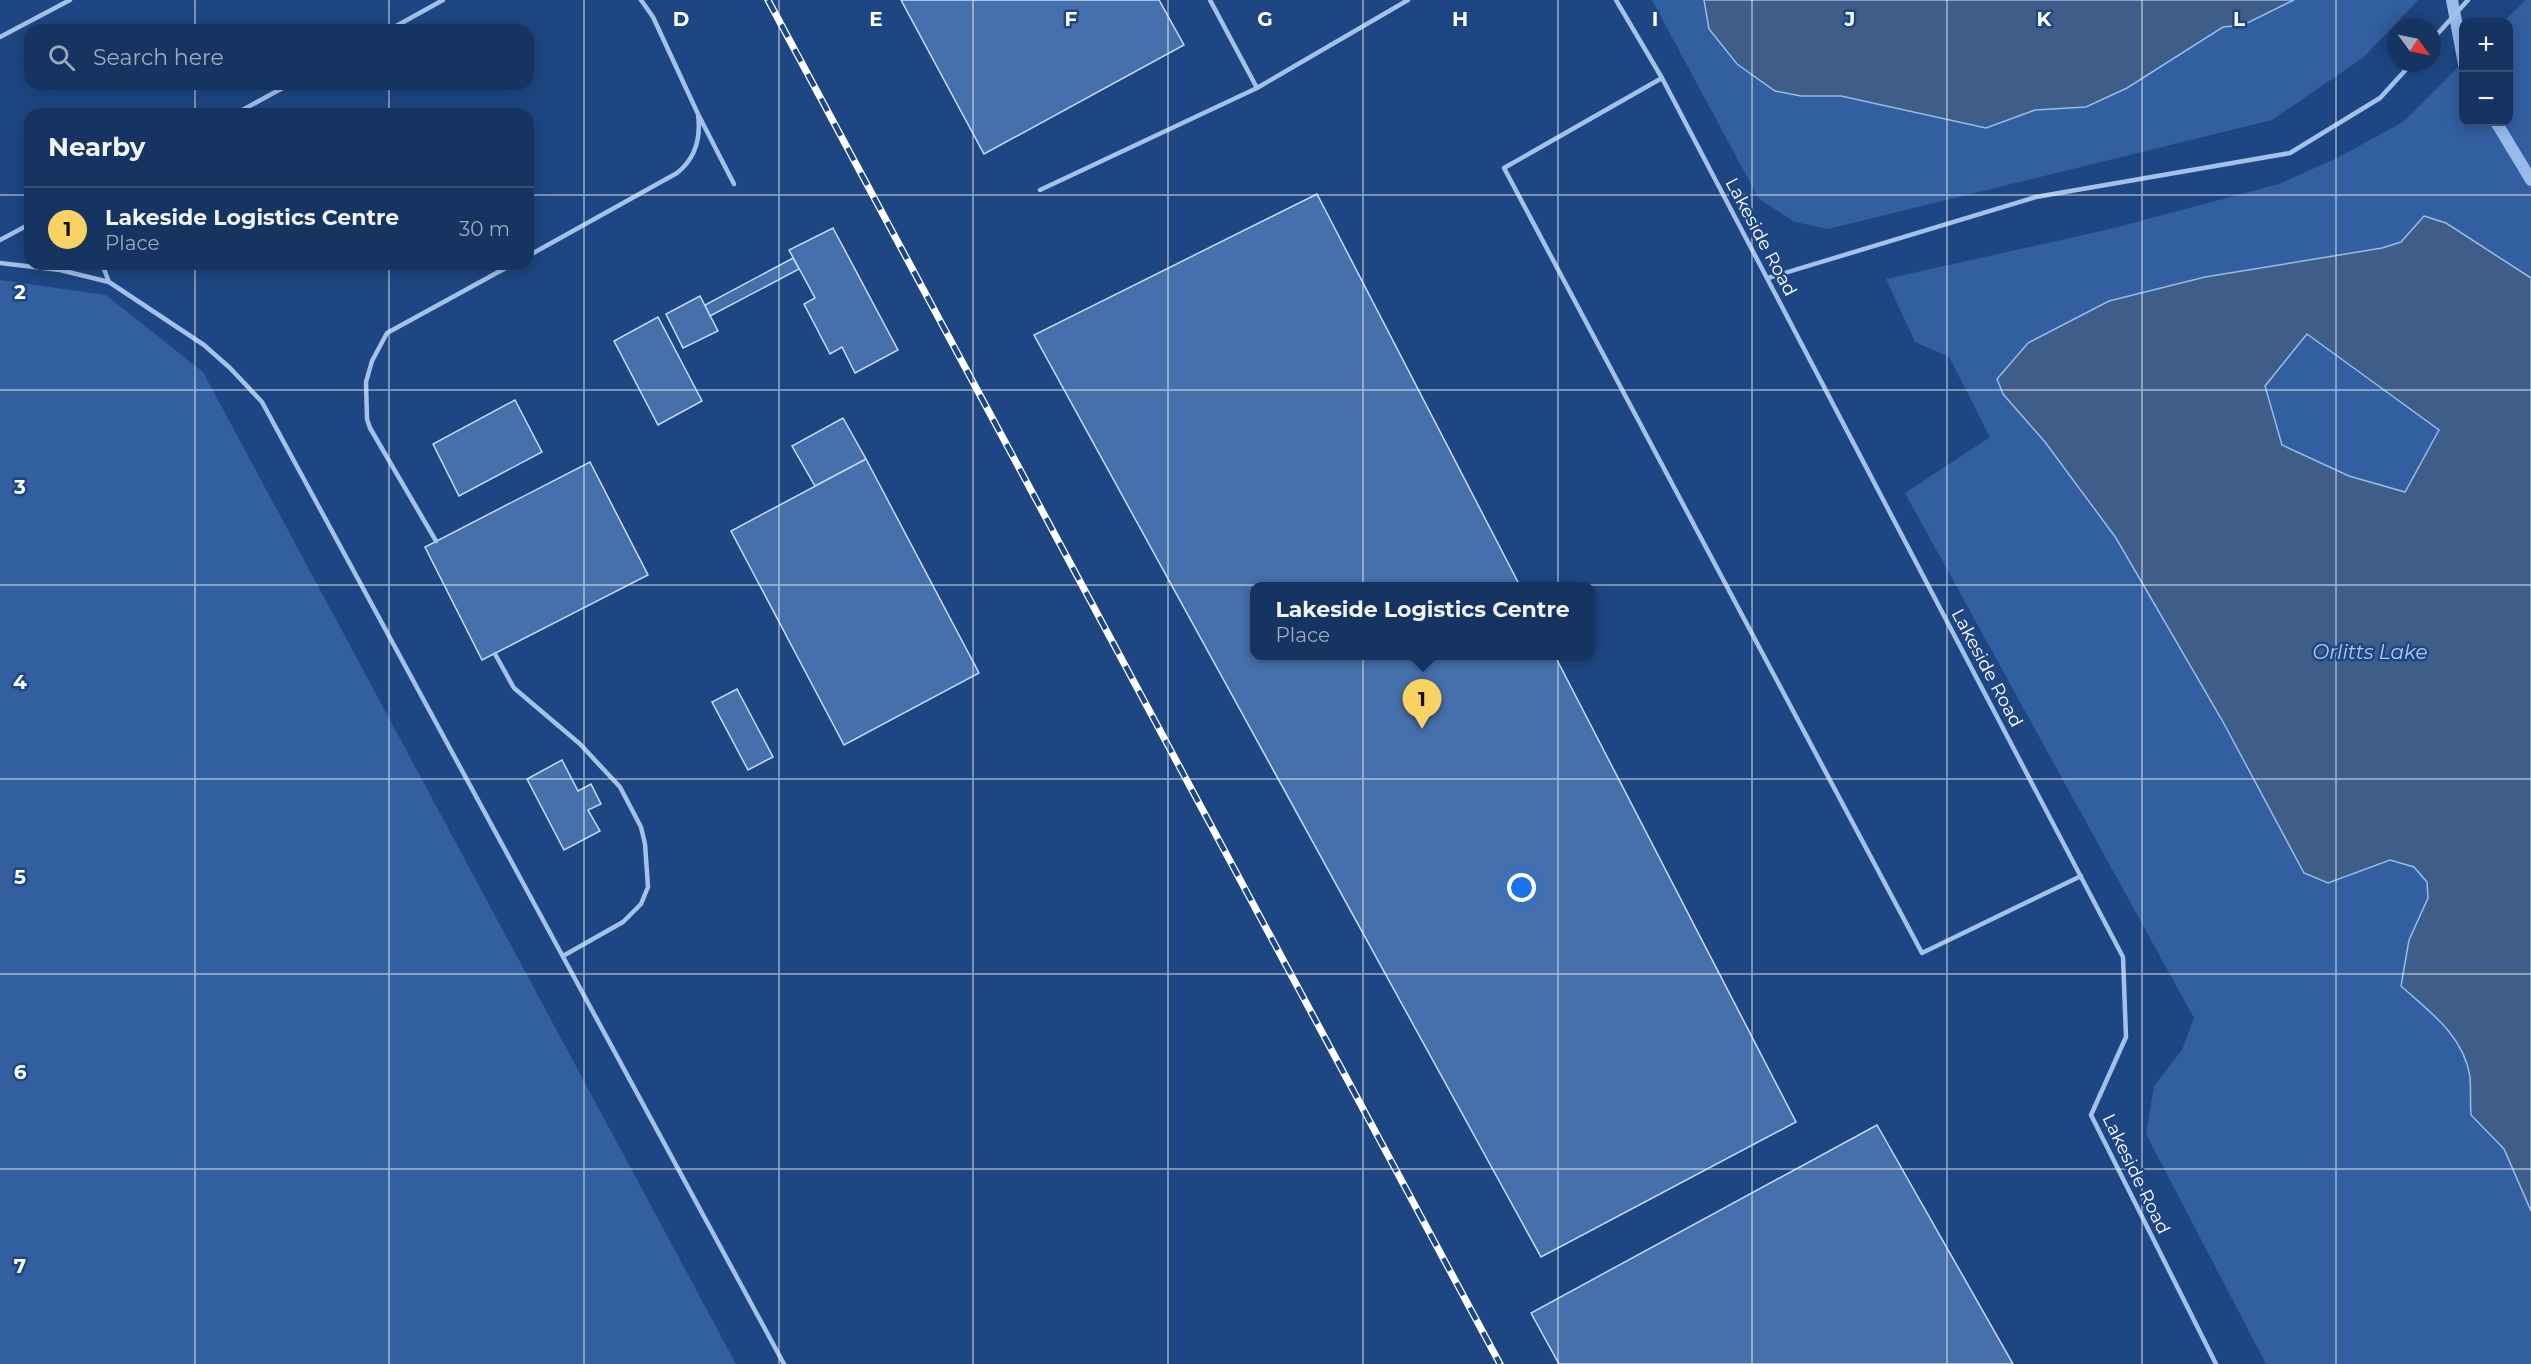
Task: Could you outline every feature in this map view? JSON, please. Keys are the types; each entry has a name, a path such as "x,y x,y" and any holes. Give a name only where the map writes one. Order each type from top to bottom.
{"lane":[{"path":"25,24 70,0"},
{"path":"399,24 443,0"},
{"path":"641,0 653,17 698,114 734,184"},
{"path":"1210,0 1257,88"},
{"path":"1040,190 1257,88 1408,0"},
{"name":"Lakeside Road","path":"1616,0 1662,78 1768,278 2123,957 2126,1037 2091,1115 2216,1364"},
{"path":"2441,30 2468,0"},
{"path":"0,37 24,24"},
{"path":"1768,278 2036,197 2290,153 2380,98 2404,72"},
{"path":"1662,78 1504,168 1922,953 2081,876"},
{"path":"246,108 279,90"},
{"path":"534,253 682,169 696,147 700,130 698,114"},
{"path":"0,240 24,227"},
{"path":"0,263 24,266"},
{"path":"60,270 109,282 204,345 230,368 262,402 784,1364"},
{"path":"104,270 109,282"},
{"path":"436,541 370,428 365,399 368,375 379,346 387,333 502,270"},
{"path":"495,654 514,688 580,744 620,788 641,827 645,844 649,868 648,886 641,904 623,922 563,956"}],"shaded area":[{"path":"1652,0 1704,0 1709,29 1801,96 1841,96 1986,128 2035,110 2087,107 2127,88 2223,27 2243,25 2294,0 2418,0 2401,18 2387,18 2387,33 2364,57 2272,120 1828,229 1795,222 1759,199"},
{"path":"2526,0 2531,0 2531,278 2446,223 2424,216 2401,242 2382,248 2205,277 2003,394 2045,442 2116,538 2222,720 2304,873 2328,883 2390,860 2414,867 2427,882 2428,898 2409,940 2401,986 2444,1026 2461,1049 2470,1077 2471,1115 2504,1149 2531,1211 2531,1364 2266,1364 2146,1134 2154,1086 2182,1050 2194,1018 1905,493 1990,437 1949,357 1915,342 1886,279 2110,229 2279,184 2337,158 2403,122 2459,66 2459,126 2513,126 2513,18 2507,18"},
{"path":"0,280 106,295 203,372 736,1364 0,1364"},
{"path":"2307,334 2439,430 2405,492 2349,476 2283,446 2265,386"}],"water":[{"path":"1704,0 2294,0 2243,25 2223,27 2127,88 2086,107 2035,110 1986,128 1841,96 1801,96 1775,91 1737,64 1709,29"},
{"name":"Orlitts Lake","path":"2424,216 2446,223 2531,278 2531,1211 2504,1149 2471,1115 2470,1077 2461,1049 2434,1015 2401,986 2409,940 2428,898 2427,882 2414,867 2390,860 2328,883 2304,873 2222,720 2116,538 2045,442 2003,394 1997,379 2028,343 2109,301 2205,277 2382,248 2401,242","holes":["2307,334 2439,430 2405,492 2349,476 2282,445 2265,386"]}],"building":[{"path":"901,0 1159,0 1184,45 984,154"},
{"path":"1317,194 1518,582 1250,582 1250,660 1557,660 1796,1122 1541,1257 1034,335"},
{"path":"833,228 898,350 855,373 842,347 830,354 804,304 815,298 789,250"},
{"path":"793,258 799,269 710,316 705,305"},
{"path":"700,296 718,331 683,348 666,314"},
{"path":"658,317 702,401 658,425 614,341"},
{"path":"515,400 542,452 459,496 433,444"},
{"path":"843,418 866,459 815,486 792,446"},
{"path":"866,459 979,673 844,745 731,531"},
{"path":"590,462 648,575 482,660 425,547"},
{"path":"737,689 773,757 748,770 712,702"},
{"path":"562,760 578,791 591,784 601,804 588,810 600,831 564,850 527,779"},
{"path":"1877,1125 2013,1364 1559,1364 1531,1313"}],"waterway":[{"path":"2452,0 2459,37"},
{"path":"2498,126 2531,180"}],"railway":[{"path":"768,0 1500,1364"}],"place":[{"name":"Lakeside Logistics Centre","path":"1422,729"}]}
